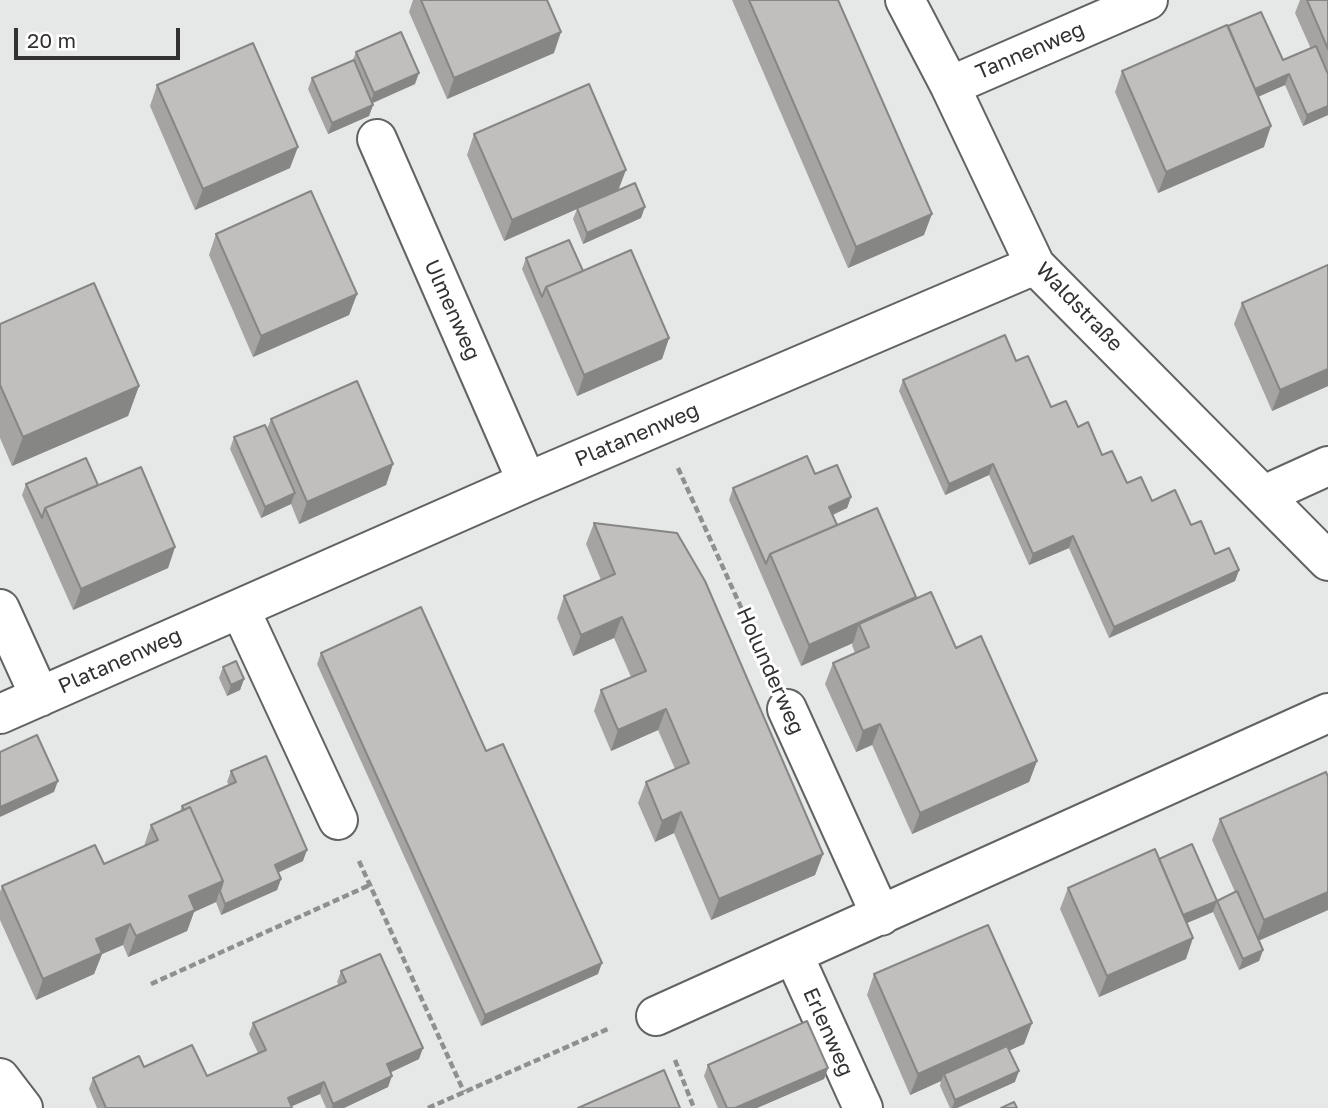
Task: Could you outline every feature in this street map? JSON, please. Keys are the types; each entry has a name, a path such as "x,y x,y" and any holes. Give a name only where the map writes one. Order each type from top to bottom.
{"street":[{"name":"Waldstraße","path":"905,0 950,86 1035,265 1328,561"},
{"name":"Tannenweg","path":"950,86 1148,0"},
{"name":"Ulmenweg","path":"377,139 527,482"},
{"name":"Platanenweg","path":"0,714 527,482 1035,265"},
{"path":"1264,495 1328,466"},
{"path":"240,608 338,820"},
{"path":"0,609 40,696"},
{"name":"Holunderweg","path":"787,709 881,916"},
{"path":"656,1016 1328,713"},
{"name":"Erlenweg","path":"794,956 863,1108"},
{"path":"0,1078 23,1108"}],"path":[{"name":"Holunderweg","path":"659,426 787,709"},
{"path":"338,820 372,884 464,1092"},
{"path":"151,984 372,884"},
{"path":"428,1108 627,1020 656,1016"}],"building":[{"path":"421,0 547,0 561,32 454,78"},
{"path":"749,0 838,0 932,214 856,247"},
{"path":"1307,0 1328,0 1328,49"},
{"path":"1261,12 1283,60 1316,46 1328,74 1328,106 1307,115 1289,74 1255,89 1228,26"},
{"path":"1227,25 1271,126 1166,172 1122,71"},
{"path":"401,32 419,73 374,93 356,52"},
{"path":"253,43 298,147 203,189 157,85"},
{"path":"354,60 373,105 332,123 312,78"},
{"path":"589,84 626,170 512,220 474,134"},
{"path":"635,183 645,207 587,233 577,208"},
{"path":"311,191 357,294 261,336 216,234"},
{"path":"569,240 583,271 546,287 542,297 526,258"},
{"path":"631,250 669,338 584,375 546,287"},
{"path":"1328,265 1328,369 1280,390 1242,303"},
{"path":"94,283 139,386 23,437 0,385 0,324"},
{"path":"1005,335 1016,361 1028,356 1051,407 1066,401 1078,427 1088,422 1102,455 1112,451 1127,483 1141,477 1152,501 1175,490 1191,525 1201,521 1215,554 1229,548 1239,570 1114,627 1073,536 1033,554 993,464 949,484 903,380"},
{"path":"357,381 393,464 307,502 271,419"},
{"path":"265,425 295,493 265,507 234,437"},
{"path":"807,456 815,474 837,465 851,497 829,507 837,525 770,554 766,564 733,488"},
{"path":"86,458 98,485 45,508 42,518 26,484"},
{"path":"141,467 175,547 81,589 45,508"},
{"path":"877,508 916,597 809,645 770,554"},
{"path":"594,523 677,533 705,581 823,854 719,899 681,812 662,821 646,782 689,763 666,709 618,730 601,690 646,671 622,617 581,635 564,596 615,574"},
{"path":"931,592 956,648 981,636 1037,761 920,813 880,724 863,731 833,663 869,647 859,624"},
{"path":"421,607 486,751 503,744 602,963 485,1015 321,653"},
{"path":"236,661 244,679 231,685 223,667"},
{"path":"37,735 58,781 0,807 0,752"},
{"path":"266,756 307,850 275,865 281,879 225,904 220,891 223,881 190,807 184,810 182,806 236,782 231,771"},
{"path":"1326,772 1328,892 1264,920 1220,819"},
{"path":"190,807 223,881 189,896 195,910 136,936 130,924 96,939 102,953 43,979 2,886 95,845 104,864 158,840 151,825"},
{"path":"1192,844 1217,901 1183,915 1159,859"},
{"path":"1155,849 1193,938 1107,976 1068,888"},
{"path":"1237,891 1263,950 1243,959 1217,901"},
{"path":"988,925 1032,1023 918,1074 874,974"},
{"path":"380,954 423,1048 387,1064 392,1076 333,1104 324,1082 288,1098 292,1108 106,1108 93,1078 139,1056 144,1067 192,1045 207,1076 266,1050 253,1023 346,982 341,971"},
{"path":"807,1021 828,1068 735,1108 727,1108 708,1065"},
{"path":"1007,1046 1019,1071 955,1100 944,1074"},
{"path":"664,1070 680,1108 578,1108"},
{"path":"1014,1102 1017,1108 1001,1108"}]}
